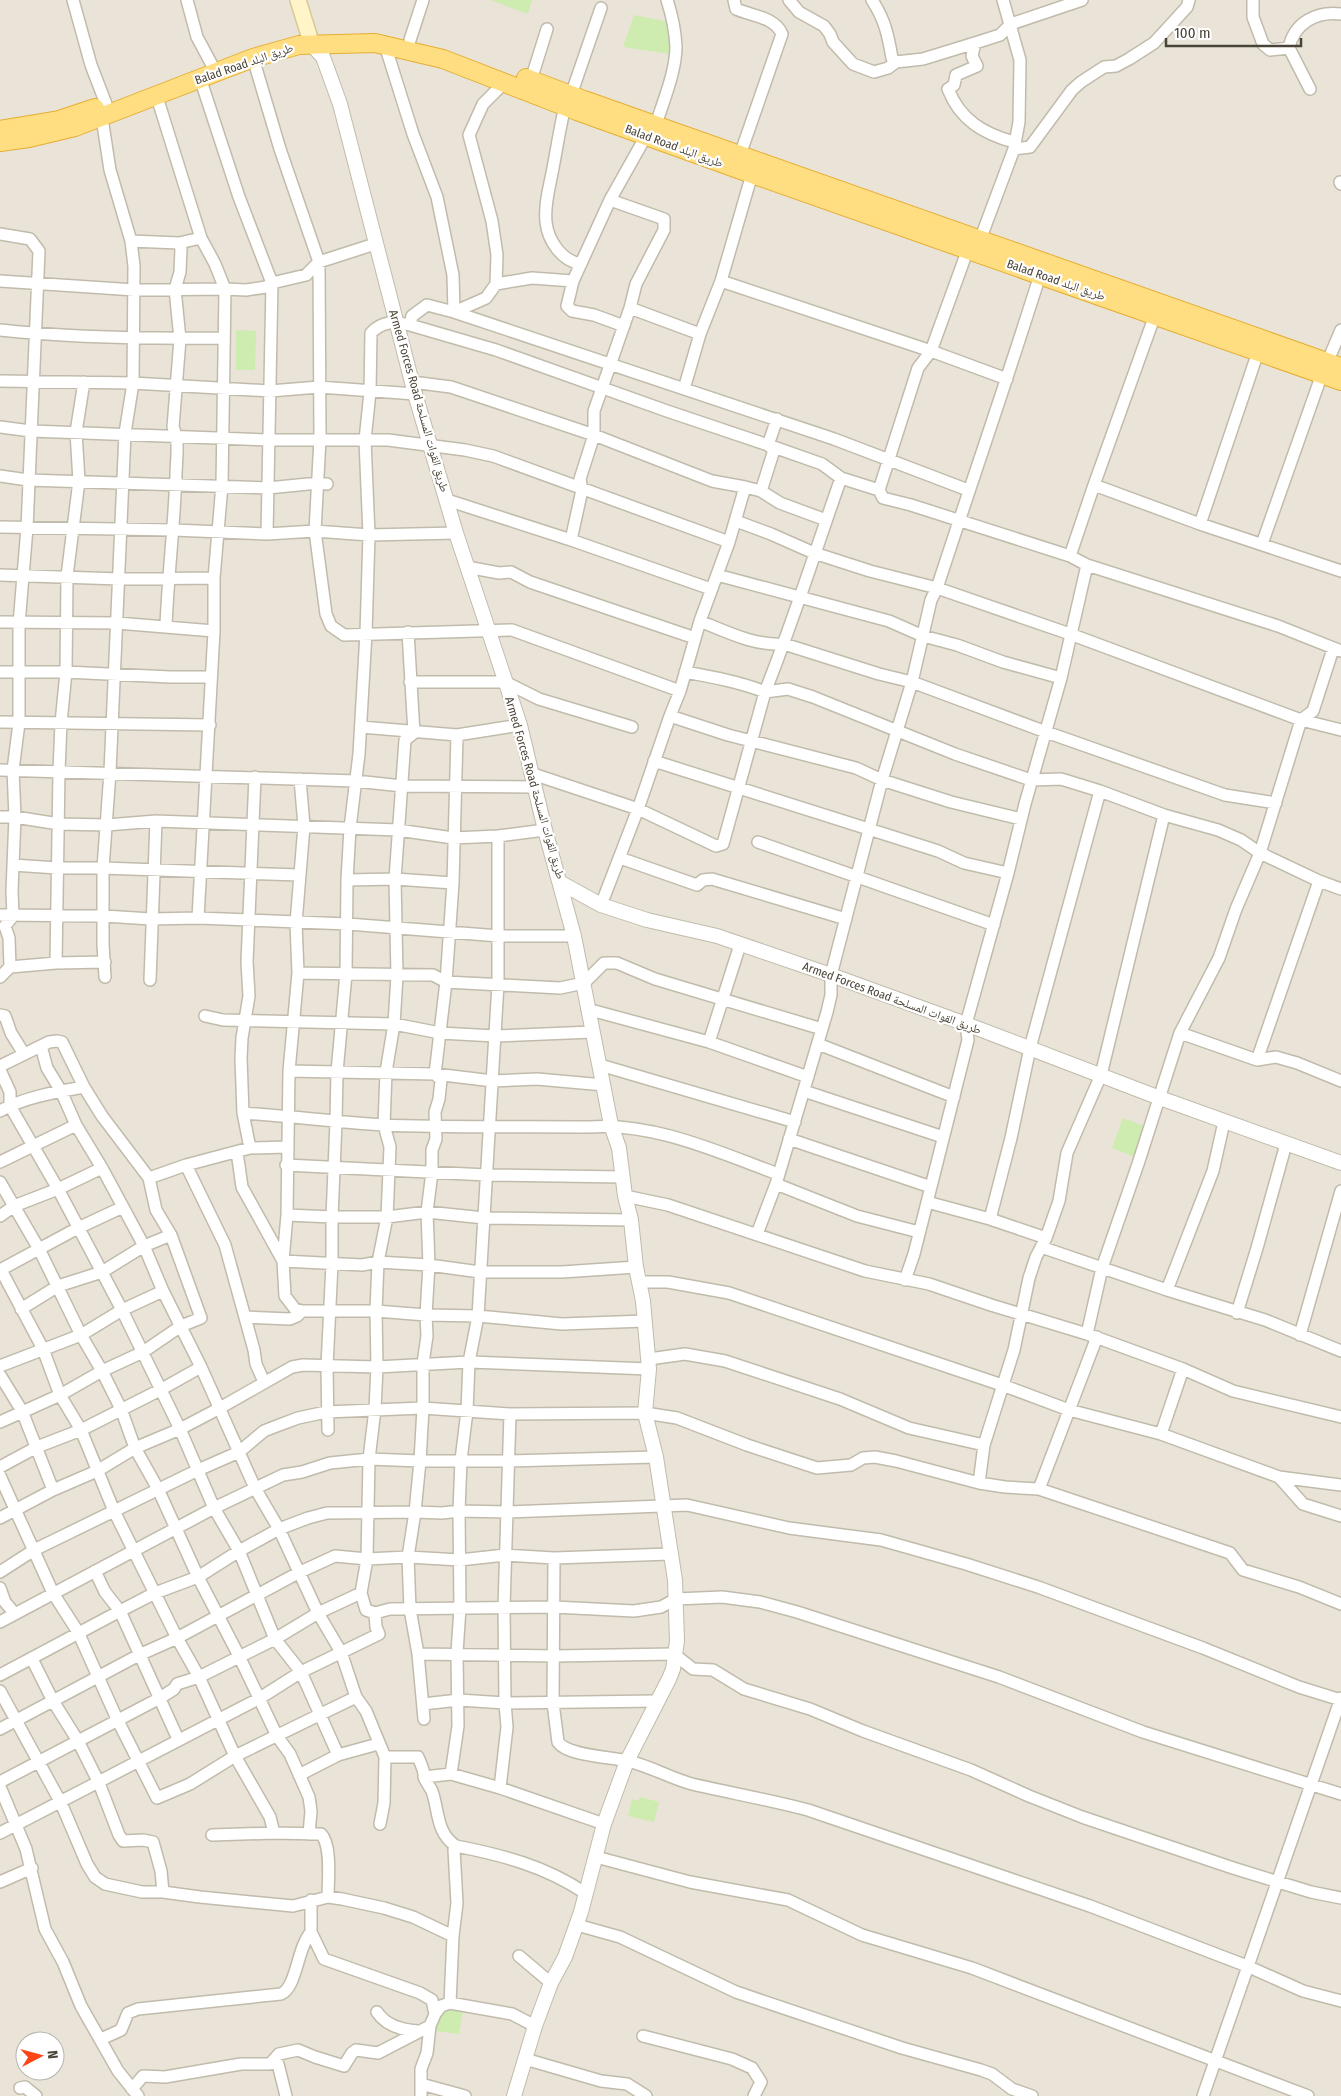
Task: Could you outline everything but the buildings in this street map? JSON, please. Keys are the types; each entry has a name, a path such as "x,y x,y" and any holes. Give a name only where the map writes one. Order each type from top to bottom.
{"highway":[{"name":"Balad Road طريق البلد","path":"1,131 104,111 157,96 253,58 299,45 375,34 410,40 482,60 531,80 568,101"},
{"name":"Balad Road طريق البلد","path":"104,111 252,49 297,35 316,43 385,45 443,59 505,82 568,101 651,131 752,174 974,245 1330,368 1341,381"},
{"name":"Balad Road طريق البلد","path":"651,131 740,155 974,245 1040,275 1258,352 1330,368"}],"main road":[{"path":"298,0 316,43"},
{"path":"308,0 316,43"}],"street":[{"path":"73,0 104,111 110,170 131,241 135,290 133,383 125,433 124,483 120,529 120,579 103,868 104,916 102,944 105,977"},
{"path":"187,0 197,37 212,65"},
{"path":"410,40 422,0"},
{"path":"624,326 594,314 572,311 567,306 573,281 610,200 651,131 671,74 676,48 673,20 667,0"},
{"path":"734,0 736,9 773,22 778,25 782,34 740,155"},
{"path":"789,0 799,12 824,26 838,49 857,67 874,72 888,68 896,62 923,59 976,44 1000,35 1011,24 1082,0"},
{"path":"872,0 880,17 886,23 892,58 896,62"},
{"path":"1003,0 1020,60 1019,122 1014,145 931,351 918,368 879,490 883,498 912,505 1070,556 1088,564 1278,626 1337,650 1312,711 1301,720 1260,853 1236,908 1219,958 1180,1033 1102,1268 1092,1335 1069,1410 1039,1489"},
{"path":"976,44 972,56 976,66 956,75 954,85 948,90 959,109 985,133 1014,145 1030,148 1072,90 1104,67 1116,66 1154,44 1187,7 1189,0"},
{"path":"1253,0 1253,17 1263,44 1270,50 1289,48"},
{"path":"581,264 565,258 551,239 546,223 550,184 560,126 600,8"},
{"path":"1310,89 1298,62 1289,48 1290,40 1301,24 1309,18 1323,14 1341,14"},
{"path":"531,80 547,28"},
{"name":"Armed Forces Road طريق القوات المسلحة","path":"316,43 340,104 413,388 456,533 520,725 545,830 561,884 601,905 647,920 717,936 831,975 1341,1164"},
{"path":"385,45 413,134 437,198 453,275 454,312"},
{"path":"253,58 280,149 320,262 320,439 322,484 315,531 324,603 331,626 344,635 512,630 680,691"},
{"path":"200,78 239,197 272,283 267,534"},
{"path":"454,312 486,298 496,284 497,255 492,221 469,135 482,104 505,82"},
{"path":"157,96 201,238 215,264 225,289 222,486 214,578 210,725 198,918"},
{"path":"684,389 700,334 721,281 752,174"},
{"path":"571,540 582,490 580,479 594,434 594,411 630,308 636,284 664,230 665,223 664,218 610,200"},
{"path":"0,234 30,240 39,251 27,528 19,624 19,723 13,770 15,817 12,865 13,916 5,926 9,938 10,967"},
{"path":"131,241 179,243 201,238"},
{"path":"166,626 176,484 177,435 173,427 180,338 175,289 180,272 181,249 179,243"},
{"path":"0,281 135,290 246,290 266,287 272,283 306,275 320,262 375,244"},
{"path":"757,1234 777,1179 818,1044 831,996 831,975 882,780 912,682 931,600 937,588 968,490 1007,380 1040,275"},
{"path":"496,284 532,278 573,281"},
{"path":"721,281 931,351 1007,380"},
{"path":"410,325 412,316 427,305 454,312 777,419 889,459 968,490"},
{"path":"630,308 700,334"},
{"path":"1070,556 1155,315"},
{"path":"328,1430 326,1412 328,1312 332,1264 337,1072 346,974 347,880 350,828 361,727 366,633 369,535 365,440 370,392 370,333 382,324 396,321 496,350 603,387 667,412 822,464 841,478 879,490"},
{"path":"0,330 35,334 134,338 224,338"},
{"path":"1262,544 1330,368 1341,330"},
{"path":"1200,524 1258,352"},
{"path":"0,381 133,383 270,391 320,387 370,392 451,386 594,434 712,481 745,486 761,491 780,503 826,520"},
{"path":"56,963 59,771 66,672 67,576 79,481 76,432 84,382"},
{"path":"768,445 777,419"},
{"path":"0,427 31,431 125,433 268,440 388,440 430,445 493,456 729,542"},
{"path":"761,491 774,450 768,445"},
{"path":"0,476 28,480 268,488 322,484"},
{"path":"0,770 356,781 402,786 456,787 534,781 638,809 718,846 723,844 766,692 841,478"},
{"path":"1094,485 1200,524 1341,571"},
{"path":"601,905 620,858 680,691 700,621 736,521 745,486"},
{"path":"447,500 571,540 712,589"},
{"path":"736,521 814,553 870,571 937,588 1070,634 1301,720 1341,730"},
{"path":"0,527 174,530 267,534 315,531 369,535 456,533"},
{"path":"905,1280 968,1040 966,1024 1008,873 1031,780 1061,678 1088,564"},
{"path":"467,567 499,573 511,572 530,582 695,638"},
{"path":"0,575 120,579 214,578"},
{"path":"717,575 889,622 923,636 1002,662 1061,678"},
{"path":"700,621 741,637 772,645 784,644 879,674 912,682 1046,732 1225,795 1276,803"},
{"path":"0,622 19,624 117,623 214,630"},
{"path":"408,632 414,732"},
{"path":"0,672 211,676"},
{"path":"685,672 749,686 766,692 788,689 813,696 955,754 1031,780 1061,779 1100,791 1164,815 1218,830 1241,840 1260,853 1319,881 1341,889"},
{"path":"410,682 505,682 539,699 632,727"},
{"path":"670,716 705,728 856,768 882,780 951,802 1021,819"},
{"path":"0,722 210,725"},
{"path":"361,727 457,735 520,725"},
{"path":"414,732 405,740 398,830 396,879 397,976 394,1024 386,1072 384,1125 390,1147 387,1217 378,1262 375,1410 367,1512 367,1559 361,1593 366,1610 375,1613 390,1609 410,1608 554,1607 634,1611 661,1607 676,1599 741,1599 797,1612 1000,1677 1143,1732 1341,1794"},
{"path":"434,1074 446,982 453,883 457,735"},
{"path":"654,761 938,851 964,863 1008,873"},
{"path":"250,1148 242,1113 241,1052 244,1020 249,996 247,962 248,921 255,777"},
{"path":"300,780 304,826 296,923 298,973 292,1022 286,1165 287,1215 283,1261 285,1296 296,1309 302,1311 376,1310 426,1315 478,1316 562,1324 645,1321"},
{"path":"990,1219 1011,1138 1030,1048 1100,791"},
{"path":"979,1483 984,1445 1014,1350 1031,1271 1059,1201 1067,1153 1100,1075 1164,815"},
{"path":"0,817 15,817 59,824 107,825 156,821 398,830 453,838 498,836 545,830"},
{"path":"150,980 156,821"},
{"path":"451,1774 457,1740 459,1700 457,1653 460,1608 459,1511 461,1460 467,1411 468,1362 478,1316 498,984 498,836"},
{"path":"758,842 994,925"},
{"path":"620,858 697,884 703,880 712,879 846,919"},
{"path":"12,865 299,875"},
{"path":"347,880 396,879 453,883"},
{"path":"1257,1060 1319,881"},
{"path":"514,2096 535,2026 551,1983 565,1957 576,1925 604,1824 627,1761 670,1679 677,1635 676,1599 656,1456 645,1414 649,1364 631,1220 625,1196 618,1148 611,1125 587,1009 584,982 561,884"},
{"path":"0,915 104,916 151,920 198,918 348,924 499,936 574,936"},
{"path":"709,1042 740,945"},
{"path":"0,977 10,967 56,963 105,962"},
{"path":"298,973 397,976 433,975 446,982 560,988 584,982 604,963 617,963 655,979 822,1029"},
{"path":"587,1009 709,1042 808,1077"},
{"path":"0,1015 5,1016 24,1054"},
{"path":"206,1016 223,1020 394,1024 440,1033 495,1036 592,1032"},
{"path":"1180,1033 1257,1060 1276,1058 1297,1063 1341,1081"},
{"path":"0,1066 41,1046 57,1041 62,1042 84,1087 102,1116 149,1178 156,1210 171,1236 201,1318 181,1326 143,1352 102,1371 60,1395 0,1422"},
{"path":"818,1044 954,1097"},
{"path":"41,1046 47,1068 61,1091 76,1125 102,1168 144,1246 255,1488 279,1529 318,1613 341,1652 356,1696 366,1710 378,1744 385,1757 384,1803 380,1824"},
{"path":"600,1065 795,1122"},
{"path":"0,1070 10,1092 5,1108"},
{"path":"290,1071 434,1074 493,1081 537,1079 604,1085"},
{"path":"424,1719 418,1654 410,1608 408,1557 420,1461 429,1265 427,1212 432,1172 432,1150 436,1139 435,1112 439,1099 441,1080 434,1074"},
{"path":"5,1108 61,1091 84,1087"},
{"path":"804,1091 943,1137"},
{"path":"5,1108 33,1147 58,1189 122,1310 180,1429 214,1508 238,1551 258,1594 275,1639 301,1672 338,1755"},
{"path":"242,1113 384,1125 588,1127 611,1125 650,1130 777,1179 857,1216 919,1232"},
{"path":"1167,1290 1213,1170 1224,1122"},
{"path":"0,1162 76,1125"},
{"path":"789,1139 931,1186"},
{"path":"1237,1312 1286,1144"},
{"path":"149,1178 186,1165 250,1148 287,1147"},
{"path":"237,1152 242,1187 283,1261"},
{"path":"186,1165 224,1244 256,1364 264,1382"},
{"path":"286,1165 487,1175 623,1177"},
{"path":"0,1216 14,1206 58,1189 102,1168"},
{"path":"0,1182 39,1249 81,1335 102,1371 120,1409 135,1448 158,1489 198,1577 240,1656 277,1736 290,1754 309,1797 311,1811 309,1834"},
{"path":"1300,1335 1341,1191"},
{"path":"625,1196 668,1205 865,1271 929,1284 991,1305 1092,1335 1183,1369 1233,1391 1341,1417"},
{"path":"927,1202 990,1219 1102,1268 1265,1320 1341,1352"},
{"path":"123,1207 78,1228 0,1270 43,1349 60,1395 81,1430 114,1511 177,1638 199,1677 235,1756 270,1817 274,1833"},
{"path":"287,1215 387,1217 427,1212 484,1218 631,1220"},
{"path":"21,1309 58,1286 102,1272 144,1246 171,1236"},
{"path":"283,1261 362,1265 378,1262 429,1265 480,1272 562,1272 636,1267"},
{"path":"639,1282 668,1282 729,1293 1002,1385 1069,1410 1160,1434 1279,1477 1341,1485"},
{"path":"0,1366 81,1335 122,1310 163,1291"},
{"path":"245,1317 290,1319 302,1311"},
{"path":"0,1518 53,1490 97,1471 135,1448 180,1429 292,1367 377,1367 468,1362 649,1364 685,1354 724,1360 840,1399 910,1428 984,1445"},
{"path":"0,1466 81,1430 160,1390 200,1367"},
{"path":"1160,1434 1183,1369"},
{"path":"0,1375 22,1411 53,1490"},
{"path":"0,1572 34,1550 158,1489 239,1452 264,1432 274,1427 298,1418 326,1412 423,1408 510,1414 645,1414 677,1418 747,1445 817,1468 850,1465 863,1458 875,1457 979,1483 1039,1489 1230,1553 1243,1570 1300,1587 1341,1604"},
{"path":"500,1788 508,1727 505,1703 504,1607 510,1414"},
{"path":"0,1622 134,1549 255,1488 283,1475 302,1472 330,1463 370,1459 508,1461 656,1456"},
{"path":"0,1476 53,1593 78,1632 117,1719 157,1798 190,1784 235,1756 356,1696"},
{"path":"1279,1477 1303,1504 1341,1516"},
{"path":"0,1676 78,1632 155,1593 198,1577 238,1551 279,1529 327,1513 415,1512 442,1514 459,1511 508,1512 687,1505 789,1528 881,1540 1038,1587 1203,1648 1299,1687 1341,1700 1203,2096"},
{"path":"0,1729 139,1655 177,1638 298,1572 335,1556 367,1559 408,1557 460,1560 505,1555 554,1558 670,1554"},
{"path":"554,1558 553,1703 558,1742 561,1747 577,1752 627,1761 690,1784 773,1800 808,1810 1090,1906 1247,1966 1303,1991 1341,2001"},
{"path":"95,1571 105,1592 120,1611 178,1739"},
{"path":"0,1588 5,1602 15,1614"},
{"path":"0,1782 160,1698 174,1689 177,1684 199,1677 275,1639 318,1613 361,1593"},
{"path":"0,1833 260,1698 301,1672 379,1634 376,1627 375,1613"},
{"path":"418,1654 457,1653 554,1656 674,1654 693,1669 713,1670 744,1689 810,1709 863,1731 971,1770 1082,1817 1310,1892 1341,1898"},
{"path":"32,1659 53,1701 78,1741 98,1783 112,1822 123,1841 143,1840 153,1842 163,1892"},
{"path":"0,1691 61,1803 87,1864 95,1878 105,1884 142,1892 163,1892 219,1900 293,1906 304,1905 311,1900 328,1897 384,1908 413,1917 453,1936"},
{"path":"423,1704 459,1700 505,1703 657,1701"},
{"path":"299,1775 338,1755 378,1744"},
{"path":"385,1757 418,1757 424,1777 432,1792 440,1826 446,1840 456,1846 499,1855 529,1864 566,1880 585,1893"},
{"path":"424,1777 451,1774 500,1788 604,1824"},
{"path":"0,1787 17,1825 32,1868 45,1929 63,1962 81,2006 118,2070 135,2092 143,2076 166,2077 241,2064 270,2064 279,2054 298,2050 344,2066 356,2050 378,2053 425,2029 441,2006 450,2003 512,2014 535,2026"},
{"path":"212,1835 321,1834 325,1838 328,1851 328,1897"},
{"path":"450,2003 453,1936 457,1903 454,1850 456,1846"},
{"path":"596,1857 690,1882 788,1900 862,1935 972,1968 1308,2096"},
{"path":"0,1882 32,1868"},
{"path":"311,1900 311,1932 324,1959 420,1992 432,2000 435,2014"},
{"path":"576,1925 620,1937 736,1992 902,2048 992,2074 1012,2089 1032,2096"},
{"path":"101,2039 121,2030 128,2013 138,2009 221,2002 286,1992 291,1986 303,1943 311,1932"},
{"path":"519,1956 551,1983"},
{"path":"377,2012 384,2022 405,2030 425,2029"},
{"path":"425,2029 427,2053 421,2069 421,2090 465,2096"},
{"path":"643,2036 732,2059 752,2068 761,2082 754,2096"},
{"path":"524,2059 601,2081 627,2084 646,2096"},
{"path":"274,2060 278,2064 286,2096"},
{"path":"20,2088 25,2087 36,2096"}],"shaded area":[{"path":"0,0 1341,0 1341,2096 0,2096"}],"green space":[{"path":"491,0 532,0 528,14"},
{"path":"634,15 669,22 670,54 623,47"},
{"path":"236,330 256,331 255,370 236,370"},
{"path":"1123,1118 1147,1127 1135,1157 1112,1148"},
{"path":"640,1797 659,1802 654,1822 628,1816 632,1799 638,1801"},
{"path":"444,2008 463,2011 459,2034 436,2031"}]}
